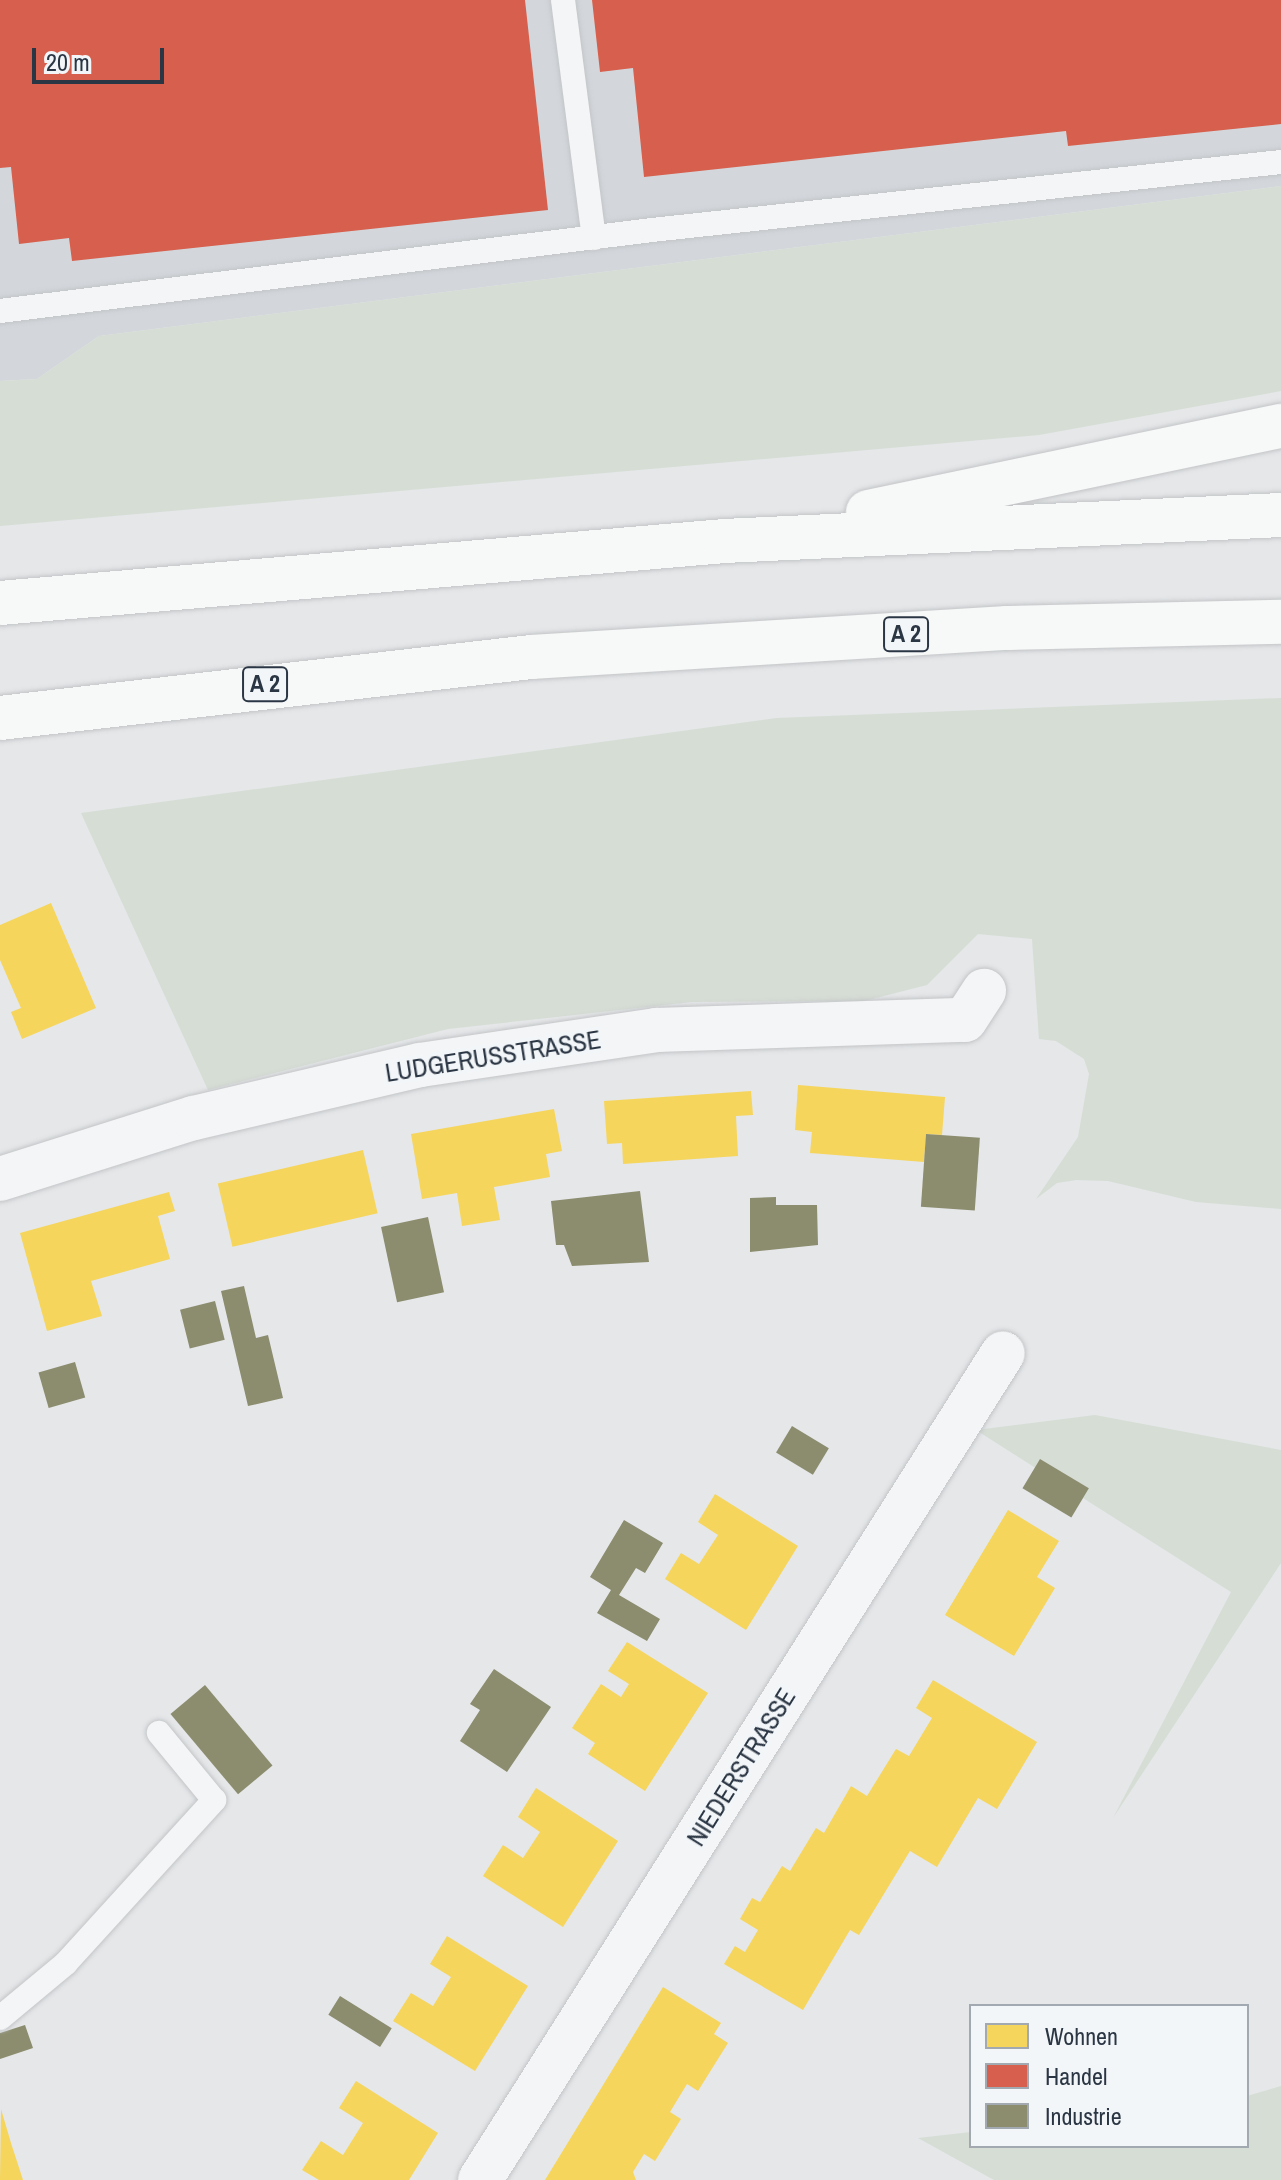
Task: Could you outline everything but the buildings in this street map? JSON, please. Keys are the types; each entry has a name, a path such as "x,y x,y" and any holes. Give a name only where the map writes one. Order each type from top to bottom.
{"highway":[{"path":"724,541 1281,426"},
{"path":"0,603 724,541 1281,515"},
{"name":"A 2","path":"0,718 531,657 1007,628 1281,622"}],"street":[{"name":"LUDGERUSSTRASSE","path":"0,1179 194,1118 420,1065 656,1030 965,1020 984,991"},
{"name":"NIEDERSTRASSE","path":"480,2180 1003,1353"}],"lane":[{"path":"563,0 594,238"},
{"path":"0,311 594,238 1281,162"},
{"path":"0,2018 57,1972 214,1800 159,1733"}],"shaded area":[{"path":"0,0 1281,0 1281,186 99,336 37,379 0,381"},
{"path":"1281,186 1281,391 1039,435 0,526 0,381 37,379 99,336"},
{"path":"1281,698 1281,1209 1196,1202 1108,1181 1057,1183 1036,1199 1078,1137 1089,1074 1084,1059 1056,1041 1039,1039 1032,939 978,934 927,985 864,1001 692,1002 448,1029 208,1090 81,813 777,718"},
{"path":"1095,1415 1281,1450 1281,1563 1113,1818 1231,1592 976,1430"},
{"path":"1281,2086 1281,2180 994,2180 918,2138 969,2132 969,2148 1249,2148 1249,2095"}]}
